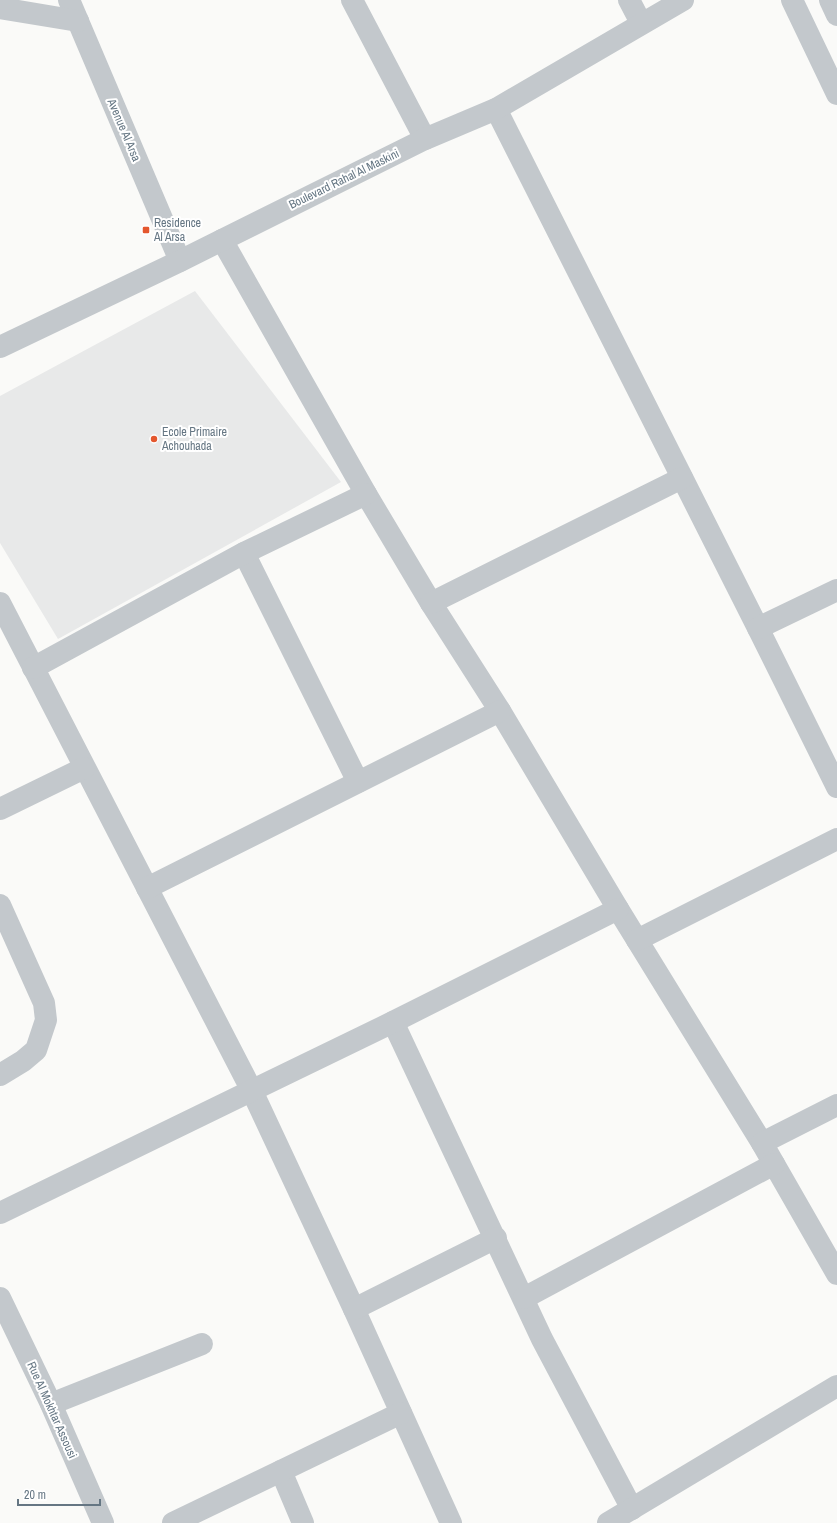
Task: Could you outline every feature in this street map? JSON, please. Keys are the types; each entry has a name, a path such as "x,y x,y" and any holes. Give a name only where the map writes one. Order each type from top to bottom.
{"street":[{"name":"Avenue Al Arsa","path":"70,0 180,260"},
{"path":"352,0 425,139"},
{"path":"629,0 641,23"},
{"name":"Boulevard Rahal Al Maskini","path":"0,347 222,240 425,139 496,108 683,0"},
{"path":"792,0 837,94"},
{"path":"830,0 837,15"},
{"path":"0,8 78,21"},
{"path":"496,108 837,787"},
{"path":"222,240 366,494 431,603 500,711 618,909 762,1143 837,1274"},
{"path":"431,603 682,478"},
{"path":"33,668 244,553 366,494"},
{"path":"244,553 358,782"},
{"path":"758,628 837,590"},
{"path":"0,603 252,1091 354,1309 451,1523"},
{"path":"147,888 500,711"},
{"path":"0,809 84,768"},
{"path":"637,940 837,839"},
{"path":"0,905 44,1004 46,1020 36,1050 23,1061 0,1075"},
{"path":"0,1213 393,1022 618,909"},
{"path":"393,1022 496,1238 542,1339 632,1509"},
{"path":"762,1143 837,1105"},
{"path":"524,1298 774,1164"},
{"path":"354,1309 496,1238"},
{"name":"Rue Al Mokhtar Assousi","path":"0,1298 51,1404 103,1523"},
{"path":"51,1404 202,1344"},
{"path":"608,1523 837,1386"},
{"path":"173,1523 401,1413"},
{"path":"281,1471 303,1523"}],"shaded area":[{"name":"Ecole Primaire Achouhada","path":"195,291 341,482 58,639 0,543 0,396"}],"place":[{"name":"Residence Al Arsa","path":"146,230"},
{"name":"Ecole Primaire Achouhada","path":"154,439"}]}
